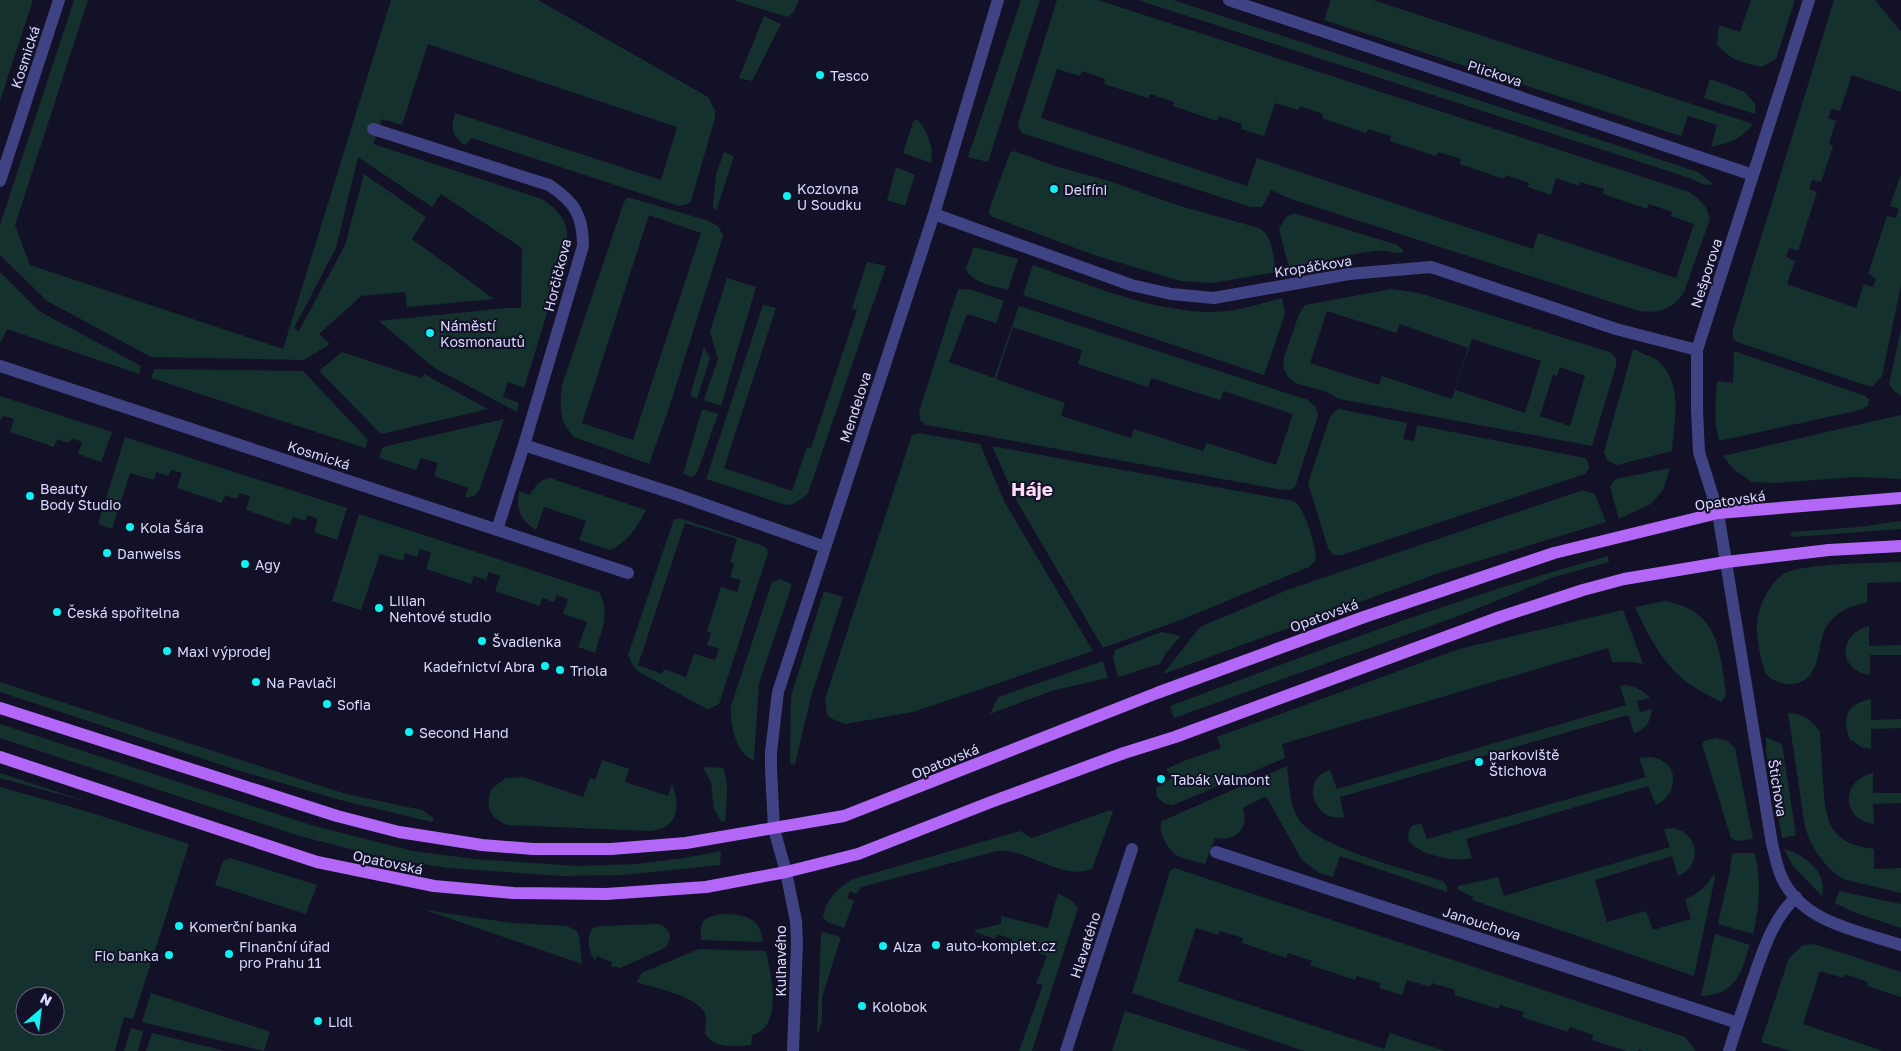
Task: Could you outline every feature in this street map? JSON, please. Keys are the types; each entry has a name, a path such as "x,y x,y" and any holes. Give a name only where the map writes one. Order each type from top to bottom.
{"main road":[{"name":"Opatovská","path":"0,708 337,816 399,832 482,845 533,849 611,848 686,843 851,814 1157,693 1364,616 1562,551 1718,514 1901,498"},
{"name":"Opatovská","path":"0,756 316,862 434,886 513,892 606,894 706,887 786,872 858,854 1098,763 1184,734 1544,602 1624,579 1726,562 1829,550 1901,546"}],"street":[{"name":"Kosmická","path":"0,181 59,0"},
{"name":"Mendelova","path":"774,829 771,752 778,692 934,214 998,0"},
{"name":"Plickova","path":"1229,0 1753,175"},
{"name":"Nešporova","path":"1726,562 1718,514 1699,452 1697,350 1809,0"},
{"name":"Horčičkova","path":"372,129 549,185 561,193 576,208 583,228 583,246 497,530"},
{"name":"Kropáčkova","path":"934,214 1131,285 1171,294 1214,298 1349,274 1431,267 1616,329 1697,350"},
{"name":"Kosmická","path":"0,366 628,573"},
{"path":"524,446 678,495 825,547"},
{"name":"Štichova","path":"1726,562 1772,844 1782,879 1808,910 1824,919 1901,945"},
{"path":"774,829 786,872"},
{"name":"Hlavatého","path":"1066,1051 1132,848"},
{"name":"Janouchova","path":"1216,852 1738,1023"},
{"name":"Kulhavého","path":"786,872 796,921 797,942 793,1051"},
{"path":"1728,1051 1765,944 1778,918 1796,897"}],"green space":[{"path":"0,0 33,0 0,101"},
{"path":"74,0 88,0 15,225 30,265 283,349 391,0 538,0 708,97 715,110 715,118 691,201 688,204 679,206 472,138 465,145 457,138 453,131 453,123 455,113 661,180 677,127 428,44 402,125 382,119 373,144 542,199 562,217 567,231 564,258 524,388 508,382 503,397 519,403 517,412 433,367 379,321 521,308 522,248 441,194 432,207 358,157 336,248 294,328 299,331 345,245 364,174 426,217 412,239 494,299 407,307 405,292 361,296 319,334 330,344 304,360 151,357 47,301 0,255 0,225"},
{"path":"733,0 799,0 793,13 787,17"},
{"path":"1021,0 1040,0 988,162 968,157"},
{"path":"1057,0 1098,0 1689,192 1702,203 1710,219 1684,292 1680,298 1665,309 1646,312 1291,199 1271,190 1262,207 1251,207 1022,133 1018,127","holes":["1057,69 1080,76 1082,71 1105,79 1104,84 1148,98 1150,94 1174,102 1173,106 1217,121 1219,116 1242,124 1241,129 1264,136 1275,103 1298,110 1300,106 1323,114 1322,118 1366,133 1368,129 1391,136 1390,141 1436,156 1438,152 1461,159 1460,164 1504,179 1506,175 1529,183 1528,187 1551,195 1556,178 1579,186 1580,182 1604,189 1603,194 1647,209 1649,204 1672,212 1671,216 1694,224 1676,278 1538,233 1533,249 1257,158 1247,186 1041,118"]},
{"path":"1138,0 1173,0 1698,172 1713,184 1705,185 1687,177"},
{"path":"1331,0 1373,0 1753,124 1734,140 1711,147 1717,125 1688,116 1681,136 1324,20"},
{"path":"1751,0 1795,0 1776,59 1762,67 1732,58 1717,44 1719,25 1740,32"},
{"path":"1834,0 1875,0 1901,32 1901,92 1852,75 1840,111 1831,109 1828,118 1836,121 1829,144 1833,146 1821,182 1812,180 1809,189 1817,192 1798,251 1789,248 1786,257 1795,261 1787,284 1856,308 1864,284 1873,287 1876,278 1868,274 1887,216 1896,218 1899,209 1890,206 1901,174 1901,285 1882,376 1873,386 1868,386 1737,342 1733,339 1733,329"},
{"path":"764,16 781,24 752,81 739,78"},
{"path":"1710,79 1745,92 1755,104 1755,114 1704,98"},
{"path":"914,119 919,121 928,136 932,152 931,163 903,153"},
{"path":"1014,151 1180,206 1259,228 1270,241 1276,272 1212,283 1181,281 1094,255 993,217 989,214 989,210 1010,153"},
{"path":"724,152 734,156 716,211 713,206 716,174"},
{"path":"896,167 915,175 905,206 887,200"},
{"path":"627,198 631,198 709,221 719,227 723,236 669,408 649,464 574,437 565,425 561,412 562,385 624,202","holes":["649,215 701,233 633,440 582,423"]},
{"path":"1294,213 1397,245 1403,250 1403,253 1365,252 1289,268 1279,229 1286,217"},
{"path":"974,247 1018,259 1008,290 984,283 968,273 966,268"},
{"path":"867,262 886,266 808,493 793,504 786,505 706,479 763,305 776,308 724,468 792,491 807,447 811,448 857,310 852,308"},
{"path":"1033,265 1120,296 1166,307 1189,311 1220,312 1282,298 1285,314 1264,375 1023,295"},
{"path":"0,272 39,311 141,366 139,374 7,329 0,344"},
{"path":"727,278 756,287 721,406 704,400 718,359 710,332"},
{"path":"958,289 972,290 1004,301 996,323 967,314 949,362 994,378 1019,306 1308,400 1316,407 1318,416 1295,487 1290,490 926,425 920,420 919,412","holes":["1013,327 1082,350 1078,364 1148,387 1151,378 1220,400 1224,391 1293,414 1276,465 1207,443 1203,451 1134,429 1131,438 1061,416 1065,403 996,379"]},
{"path":"1391,289 1419,293 1610,352 1616,358 1616,366 1592,446 1339,399 1327,392 1295,383 1288,377 1283,361 1299,314 1305,305","holes":["1327,311 1396,333 1400,324 1468,348 1452,399 1382,376 1379,385 1310,363","1472,339 1541,361 1525,413 1455,390","1560,367 1585,376 1570,426 1540,416 1553,375 1557,376"]},
{"path":"1901,329 1901,396 1889,384"},
{"path":"704,347 710,358 697,399 690,396"},
{"path":"1633,349 1658,361 1666,370 1671,381 1676,403 1672,451 1617,465 1607,460 1604,452"},
{"path":"1734,351 1865,396 1869,400 1868,406 1860,410 1719,441 1715,411 1717,381 1733,383"},
{"path":"342,352 421,378 424,374 488,409 381,434 319,371"},
{"path":"154,369 303,371 368,440 365,448 151,378"},
{"path":"0,396 112,432 101,462 78,454 82,442 72,438 69,443 57,439 54,447 10,432 14,419 3,416 0,420"},
{"path":"702,409 718,414 697,473 691,477 683,474"},
{"path":"1339,409 1407,423 1403,439 1414,441 1417,425 1585,458 1588,461 1589,469 1585,474 1342,555 1333,555 1328,548 1308,483 1330,417"},
{"path":"1901,415 1901,479 1857,477 1776,483 1752,482 1733,469 1723,456"},
{"path":"504,419 480,488 472,496 465,497 468,488 434,476 438,463 421,458 416,470 379,458 382,448 387,446"},
{"path":"918,433 980,444 1005,503 1093,651 913,712 845,724 830,718 827,714 825,699 912,435"},
{"path":"125,437 347,508 337,540 314,532 318,519 308,515 305,521 293,517 290,525 246,510 250,496 239,493 237,499 225,495 222,503 177,488 182,473 171,470 168,476 156,472 154,480 130,473 112,529 98,524"},
{"path":"992,446 1293,501 1306,518 1316,560 1309,567 1183,619 1103,648 1015,498"},
{"path":"1670,468 1663,490 1651,504 1619,519 1610,487 1616,479"},
{"path":"550,478 646,510 622,543 610,550 579,540 586,521 544,507 536,530 520,514 518,503 519,491 530,495 538,484"},
{"path":"1583,490 1595,494 1606,522 1439,573 1163,674 1200,627 1287,590"},
{"path":"359,514 599,592 603,600 605,615 595,653 578,647 587,622 563,614 568,599 557,595 554,602 542,598 540,606 495,591 500,576 489,572 486,580 474,576 471,584 426,569 431,553 420,549 417,557 405,553 403,561 380,554 361,610 332,601"},
{"path":"674,519 682,519 761,545 767,549 768,553 719,704 709,709 705,708 639,672 633,666 628,655","holes":["685,523 737,539 730,562 734,564 730,577 741,580 737,592 721,587 707,631 711,633 707,645 719,649 715,660 694,654 686,677 664,669 662,674 638,665"]},
{"path":"1901,521 1901,529 1794,537 1790,534 1792,532 1858,527"},
{"path":"1608,556 1609,562 1554,577 1464,614 1174,718 1170,706 1442,607"},
{"path":"1901,562 1901,582 1867,583 1867,603 1845,609 1828,624 1822,638 1815,667 1807,678 1800,682 1788,684 1781,683 1767,675 1759,650 1757,623 1766,596 1779,578 1793,570 1806,568 1840,564"},
{"path":"780,579 791,584 791,588 759,683 754,760 743,752 735,738 731,720 731,706 772,582"},
{"path":"824,591 843,597 811,697 795,764 790,763 791,696"},
{"path":"1665,601 1683,606 1696,613 1706,622 1713,633 1718,646 1726,691 1725,697 1721,702 1684,680 1666,662 1652,641 1635,607"},
{"path":"1623,610 1643,664 1612,662 1608,648 1282,744 1285,758 1173,805 1165,804 1157,797 1156,788 1172,778 1166,769 1221,748 1217,737 1459,649"},
{"path":"1869,626 1869,646 1901,645 1901,655 1870,655 1870,675 1859,672 1852,666 1847,659 1846,652 1851,636"},
{"path":"1161,632 1181,636 1166,653 1160,664 1118,677 1113,658 1115,650"},
{"path":"1103,661 1108,678 1051,691 990,714 998,697"},
{"path":"0,682 346,794 422,810 434,818 432,822 340,800 240,771 0,692"},
{"path":"1625,685 1639,689 1650,698 1637,701 1640,712 1652,709 1647,724 1638,732 1634,733 1628,715 1340,797 1344,817 1333,817 1325,813 1318,807 1314,799 1313,790 1315,782 1321,775 1330,770 1337,789 1626,705 1620,686"},
{"path":"1871,699 1871,720 1901,719 1901,728 1871,729 1871,749 1861,747 1850,739 1846,718 1851,708 1856,704"},
{"path":"1788,713 1798,714 1807,718 1820,732 1824,797 1833,829 1847,842 1874,849 1874,869 1901,868 1901,893 1843,879 1824,863 1815,850 1805,827"},
{"path":"0,724 314,826 413,851 474,859 578,866 636,864 721,851 720,865 623,875 562,876 448,868 389,859 300,836 0,738"},
{"path":"1766,737 1782,744 1796,835 1782,838 1766,751"},
{"path":"1716,738 1727,741 1735,748 1753,839 1737,841 1731,838 1702,744 1706,740"},
{"path":"1639,758 1659,759 1666,764 1671,770 1673,777 1673,785 1670,792 1656,805 1648,786 1466,839 1472,858 1465,859 1447,858 1428,853 1412,845 1408,839 1409,830 1412,826 1421,823 1427,839 1646,777"},
{"path":"602,760 629,769 625,782 668,796 672,784 676,808 675,815 671,821 666,826 649,831 507,825 496,819 490,811 489,795 491,789 506,778 523,777 583,797 590,778 595,780"},
{"path":"1287,766 1293,806 1298,818 1307,829 1342,848 1386,864 1443,881 1447,887 1447,892 1340,856 1333,877 1319,873 1302,860 1266,796 1243,808 1244,822 1242,828 1235,836 1215,838 1205,864 1184,859 1174,854 1167,846 1161,830 1162,821"},
{"path":"703,767 723,768 727,788 725,822 721,821 714,809 711,782"},
{"path":"0,773 88,802 0,778"},
{"path":"1873,773 1873,793 1901,793 1901,803 1873,804 1874,824 1863,821 1855,815 1850,808 1849,800 1850,791 1855,783 1862,777"},
{"path":"0,787 82,810 189,844 133,1019 124,1017 115,1051 0,1051"},
{"path":"1110,810 1113,812 1092,869 1080,872 1068,871 1021,854 997,851 861,887 856,894 850,891 847,898 854,901 844,928 827,922 823,917 830,899 842,886 853,879 1020,831 1032,838"},
{"path":"1673,828 1682,831 1693,843 1695,850 1694,858 1686,871 1678,876 1672,856 1595,880 1607,922 1646,911 1653,930 1691,919 1685,899 1702,889 1714,873 1715,878 1694,976 1472,900 1473,897 1457,889 1458,886 1498,877 1504,896 1670,847 1664,829"},
{"path":"1784,849 1792,851 1813,865 1821,879 1823,887 1822,896 1793,866"},
{"path":"1755,853 1759,894 1753,934 1718,924 1732,854"},
{"path":"230,858 317,885 306,914 215,885 223,861"},
{"path":"1175,868 1685,1037 1696,1051 1643,1051 1638,1049 1638,1051 1627,1051 1592,1040 1593,1035 1570,1027 1568,1032 1522,1017 1524,1012 1500,1005 1499,1009 1454,995 1455,990 1432,983 1430,987 1407,980 1402,995 1379,988 1380,983 1357,976 1355,980 1310,965 1312,961 1288,953 1286,958 1242,943 1243,938 1220,931 1218,935 1196,928 1178,981 1384,1049 1390,1033 1445,1051 1304,1051 1132,993 1170,871"},
{"path":"1839,891 1901,904 1901,928 1853,912 1835,903"},
{"path":"1058,893 1072,901 1078,908 1032,1051 1019,1051 1043,985 1036,983 1047,956 1011,944 1012,939 997,934 995,939 975,932 975,930 1001,924 1001,916 1048,928"},
{"path":"425,910 512,923 567,926 577,931 579,936 582,964"},
{"path":"722,914 737,915 751,919 759,928 763,942 701,940 701,928 704,921 710,917"},
{"path":"658,924 668,931 670,938 668,945 620,968 611,966 612,962 597,956 595,960 591,953 589,935 593,928 601,926"},
{"path":"823,932 841,937 822,997 822,1021 817,1035 821,934"},
{"path":"1715,934 1750,945 1740,974 1730,987 1713,994 1701,996"},
{"path":"1814,944 1901,972 1901,997 1867,986 1868,982 1845,974 1843,978 1820,971 1803,1024 1883,1051 1790,1051 1761,1042 1789,958 1803,945"},
{"path":"699,949 766,951 772,986 772,1011 768,1022 762,1030 752,1035 751,1045 719,1045 705,1033 705,1014 701,1008 675,994 636,982 642,973"},
{"path":"151,993 270,1032 264,1051 142,1022"},
{"path":"1125,1011 1250,1051 1112,1051"},
{"path":"131,1028 143,1031 138,1051 124,1051"},
{"path":"152,1033 225,1051 146,1051"}],"place":[{"name":"Tesco","path":"820,75"},
{"name":"Delfíni","path":"1054,189"},
{"name":"Kozlovna U Soudku","path":"787,196"},
{"name":"Náměstí Kosmonautů","path":"430,333"},
{"name":"Beauty Body Studio","path":"30,496"},
{"name":"Kola Šára","path":"130,527"},
{"name":"Danweiss","path":"107,553"},
{"name":"Agy","path":"245,564"},
{"name":"Lilian Nehtové studio","path":"379,608"},
{"name":"Česká spořitelna","path":"57,612"},
{"name":"Švadlenka","path":"482,641"},
{"name":"Maxi výprodej","path":"167,651"},
{"name":"Kadeřnictví Abra","path":"545,666"},
{"name":"Triola","path":"560,670"},
{"name":"Na Pavlači","path":"256,682"},
{"name":"Sofia","path":"327,704"},
{"name":"Second Hand","path":"409,732"},
{"name":"parkoviště Štichova","path":"1479,762"},
{"name":"Tabák Valmont","path":"1161,779"},
{"name":"Komerční banka","path":"179,926"},
{"name":"auto-komplet.cz","path":"936,945"},
{"name":"Alza","path":"883,946"},
{"name":"Finanční úřad pro Prahu 11","path":"229,954"},
{"name":"Fio banka","path":"169,955"},
{"name":"Kolobok","path":"862,1006"},
{"name":"Lidl","path":"318,1021"}],"district":[{"name":"Háje","path":"1032,488"}]}
